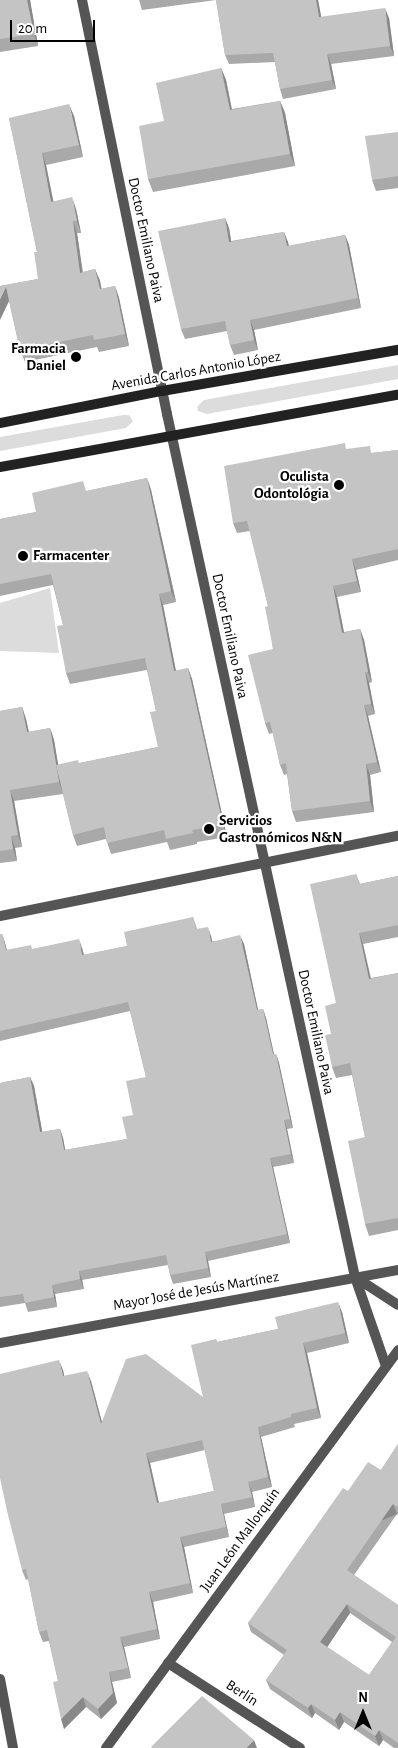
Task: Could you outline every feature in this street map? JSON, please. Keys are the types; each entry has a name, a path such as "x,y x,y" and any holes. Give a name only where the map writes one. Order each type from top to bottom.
{"main road":[{"name":"Avenida Carlos Antonio López","path":"0,423 162,391 398,350"},
{"path":"0,467 398,395"}],"street":[{"name":"Doctor Emiliano Paiva","path":"82,0 171,435 354,1277 386,1366"},
{"path":"0,916 264,861 398,836"},
{"name":"Mayor José de Jesús Martínez","path":"0,1343 398,1270"},
{"path":"354,1277 398,1305"},
{"name":"Juan León Mallorquín","path":"106,1748 398,1350"},
{"name":"Berlín","path":"168,1663 300,1748"},
{"path":"0,1679 13,1748"}],"shaded area":[{"path":"398,365 398,379 207,414 198,411 197,407 204,400"},
{"path":"129,415 133,421 126,428 0,451 0,437"},
{"path":"50,588 59,653 0,651 0,603"}],"building":[{"path":"0,0 27,0 34,34 0,39"},
{"path":"216,0 316,0 319,17 385,8 390,46 327,54 332,80 280,89 273,53 225,55"},
{"path":"221,68 230,110 280,101 290,154 148,179 139,126 164,121 156,83"},
{"path":"69,104 79,145 42,153 51,202 72,197 77,221 73,221 80,273 95,269 100,289 115,286 125,334 94,340 93,335 20,350 6,287 0,299 0,286 38,279 34,252 37,252 9,118"},
{"path":"398,132 398,176 372,180 365,136"},
{"path":"225,218 229,242 284,232 287,246 345,235 358,298 250,320 254,340 230,345 225,321 181,329 158,231"},
{"path":"345,443 346,449 370,446 371,453 398,450 398,549 352,559 357,581 333,586 342,633 360,629 368,672 365,672 371,704 364,705 377,762 366,764 370,801 292,811 286,763 280,765 270,722 265,723 248,655 273,649 265,607 268,606 247,521 233,523 224,466"},
{"path":"147,478 171,591 159,594 174,671 188,668 223,825 192,830 193,833 166,839 164,830 107,843 104,827 73,835 56,765 78,760 79,763 158,747 150,712 156,711 145,658 66,673 57,626 63,625 51,574 0,584 0,519 36,512 32,493 83,481 86,491"},
{"path":"22,707 27,732 50,728 59,782 10,790 18,835 11,836 13,849 0,851 0,711"},
{"path":"356,874 359,884 398,876 398,925 359,933 369,979 398,973 398,1218 365,1224 348,1141 365,1137 350,1063 332,1067 325,1035 331,1034 325,1006 336,1003 310,884"},
{"path":"193,917 196,929 208,927 211,942 240,935 257,1010 263,1009 273,1054 276,1054 290,1119 284,1120 291,1154 270,1158 287,1234 205,1252 208,1268 170,1275 166,1255 79,1271 80,1279 52,1285 54,1297 25,1303 23,1294 0,1297 0,1083 30,1077 40,1132 60,1129 64,1150 127,1139 122,1117 133,1115 126,1081 146,1077 128,1002 0,1031 0,934 2,934 6,950 31,945 32,949 79,939 82,955 127,946 124,932"},
{"path":"338,1302 345,1333 303,1343 317,1408 291,1414 291,1417 258,1427 268,1477 248,1482 252,1497 221,1504 226,1527 180,1537 190,1583 149,1592 157,1629 120,1637 128,1668 109,1672 113,1693 98,1709 83,1697 61,1719 53,1682 58,1681 47,1630 39,1632 26,1569 22,1570 0,1478 0,1374 59,1360 63,1376 87,1371 101,1424 126,1359 146,1354 203,1397 191,1345 216,1339 217,1342 278,1329 275,1317","holes":["202,1440 214,1491 157,1503 146,1453"]},
{"path":"398,1444 398,1507 393,1504 347,1570 398,1605 398,1743 379,1730 375,1736 340,1712 335,1720 311,1704 308,1708 266,1680 287,1650 248,1623 343,1488 348,1491 368,1462 381,1470","holes":["347,1604 396,1637 369,1675 320,1642"]},
{"path":"202,1696 254,1740 246,1748 152,1748 151,1747"}],"place":[{"name":"Farmacia Daniel","path":"76,357"},
{"name":"Oculista Odontológia","path":"339,485"},
{"name":"Farmacenter","path":"23,556"},
{"name":"Servicios Gastronómicos N&N","path":"209,829"}]}
